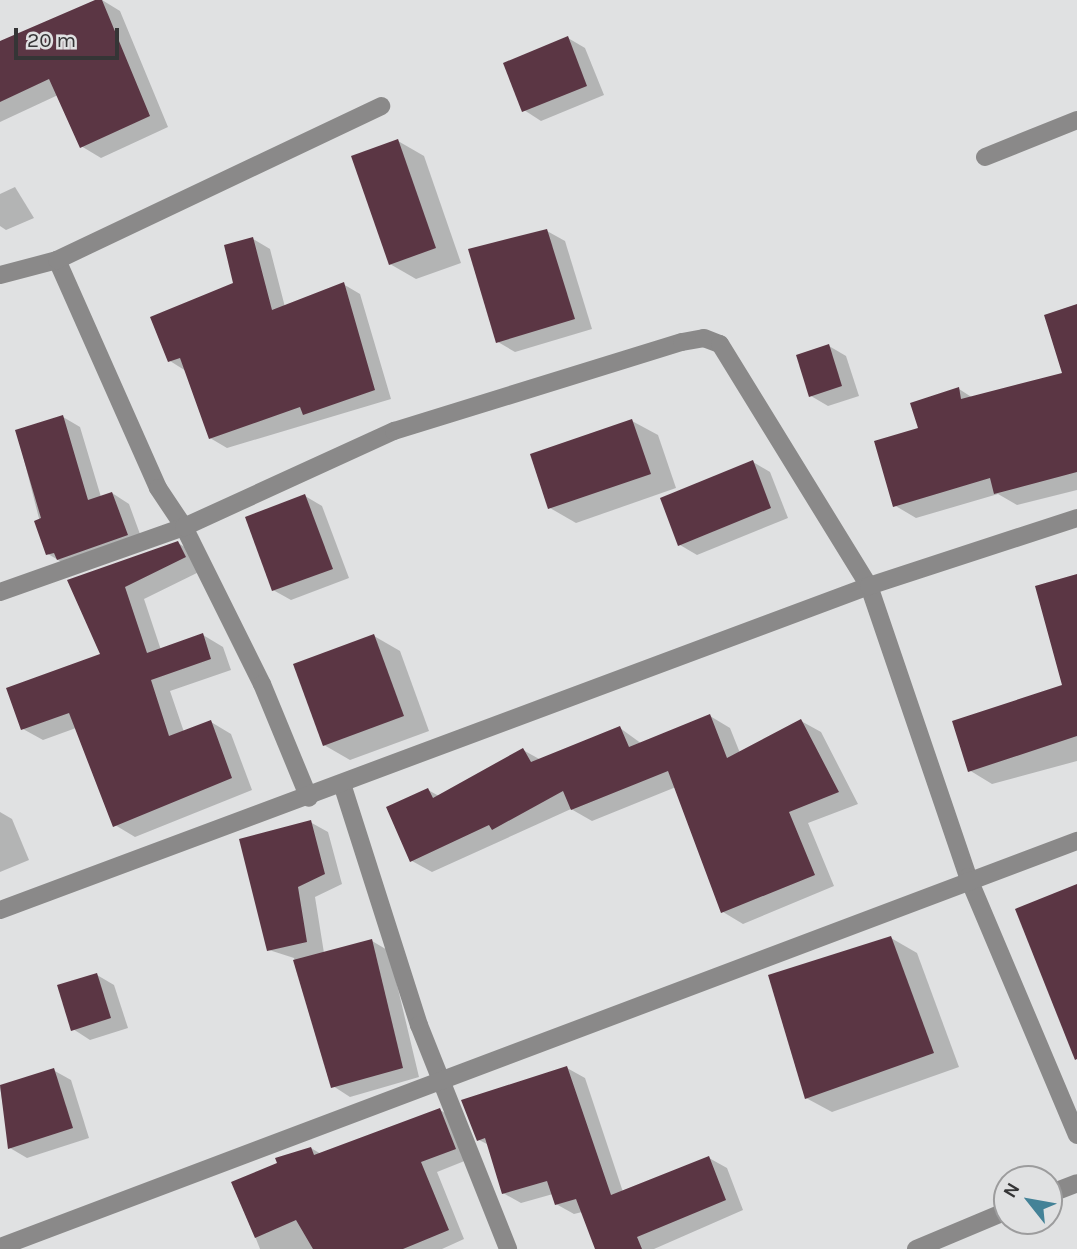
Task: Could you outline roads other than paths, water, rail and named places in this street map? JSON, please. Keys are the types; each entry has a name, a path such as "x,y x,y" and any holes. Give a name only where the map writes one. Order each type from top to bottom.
{"street":[{"path":"0,275 57,260 381,106"},
{"path":"985,157 1077,120"},
{"path":"57,260 158,488 184,527 262,684 309,798"},
{"path":"0,592 184,527 394,431 704,338 720,344 869,586 968,877 1077,1135"},
{"path":"0,910 343,787 869,586 1077,518"},
{"path":"343,787 442,1079 508,1249"},
{"path":"0,1247 968,877 1077,841"},
{"path":"916,1249 993,1218"}]}
